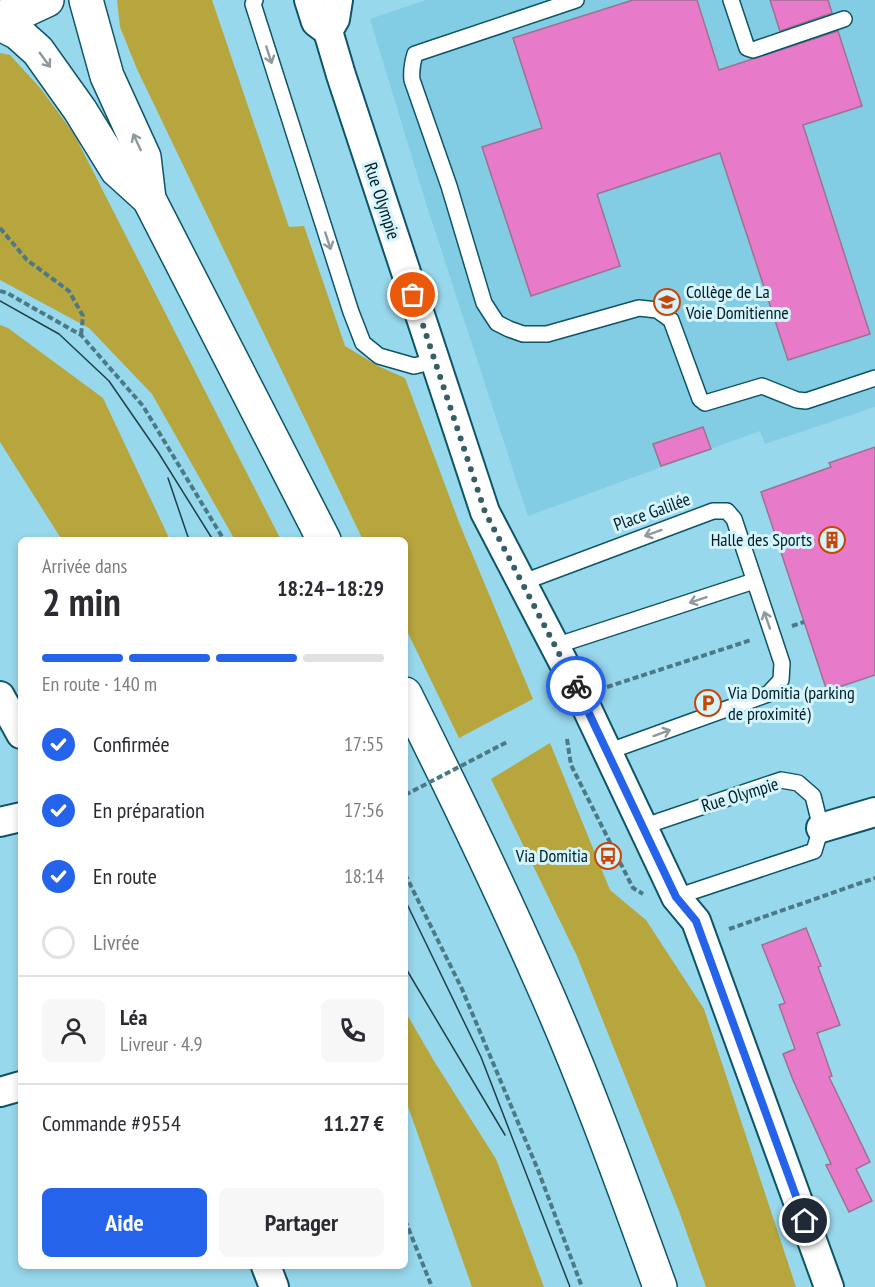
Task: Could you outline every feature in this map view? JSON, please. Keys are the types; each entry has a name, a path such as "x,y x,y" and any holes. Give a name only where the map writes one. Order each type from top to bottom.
{"main road":[{"path":"0,17 17,14 47,0"},
{"path":"86,0 107,76 144,157 149,199 322,537"},
{"path":"0,24 18,33 38,51 80,110 117,170 149,199"},
{"path":"408,700 538,975 605,1135 660,1287"}],"street":[{"name":"Rue Olympie","path":"309,0 316,22 328,31 485,512 582,698 676,897 696,921 829,1287"},
{"path":"328,31 335,18 338,0"},
{"path":"0,696 18,729"},
{"path":"821,828 875,812"},
{"path":"0,822 18,817"},
{"path":"0,1092 18,1087"},
{"path":"267,1269 274,1287"}],"lane":[{"path":"255,0 253,4 256,15 363,343 379,356 414,366 435,362"},
{"path":"576,0 415,54 413,61 412,80 449,186 484,303 497,323 523,334 547,334 639,308 657,310 671,320 700,399 705,403 762,386 797,400 806,401 875,378"},
{"path":"731,0 749,50 844,18"},
{"name":"Place Galilée","path":"521,583 713,511 727,511 734,519 782,663 781,680 768,694 607,752"},
{"path":"555,646 754,581"},
{"name":"Rue Olympie","path":"642,827 781,780 798,783 813,796 821,828"},
{"path":"676,897 814,850 821,828"}],"path":[{"path":"0,228 27,260 69,291 83,316 81,335"},
{"path":"0,291 81,335 143,406 222,537"},
{"path":"792,626 804,622"},
{"path":"601,690 772,634"},
{"path":"408,793 507,742"},
{"path":"723,931 875,878"},
{"path":"408,880 462,989 538,1170 582,1287"},
{"path":"408,1227 432,1287"}],"shaded area":[{"path":"117,0 212,0 289,227 304,226 345,346 378,366 405,378 460,525 533,699 459,738 408,633 408,537 362,537 137,69 120,27"},
{"name":"Collège de La Voie Domitienne","path":"426,0 875,0 875,407 765,444 760,431 528,516 424,197 370,19"},
{"path":"0,53 10,55 41,89 74,134 279,537 233,537 152,394 89,328 0,280"},
{"path":"0,325 8,328 103,398 169,537 60,537 0,442"},
{"path":"550,743 610,890 646,920 704,1009 796,1287 706,1287 679,1211 577,956 491,779"},
{"path":"408,1016 496,1159 544,1287 472,1287 408,1106"}],"building":[{"path":"633,0 697,0 719,70 838,31 862,106 803,125 870,334 788,360 720,153 597,194 620,266 531,296 482,147 542,128 513,38"},
{"path":"770,0 828,0 832,13 780,31"},
{"path":"703,427 711,449 661,466 653,444"},
{"name":"Halle des Sports","path":"875,447 875,675 827,691 761,492 831,467 829,463"},
{"path":"806,928 840,1025 817,1033 832,1076 829,1077 870,1162 856,1169 872,1201 849,1212 826,1165 831,1164 783,1054 795,1049 779,1005 785,1003 762,945"}],"tram line":[{"path":"0,301 59,334 109,381 158,452 211,537"},
{"path":"168,478 188,537"},
{"path":"408,906 481,1057 570,1287"},
{"path":"408,972 505,1135"}],"way so far":[{"path":"413,295 485,512 576,686"}],"place":[{"name":"Collège de La Voie Domitienne","path":"667,302"},
{"name":"Halle des Sports","path":"832,540"},
{"name":"Via Domitia (parking de proximité)","path":"708,703"},
{"name":"Via Domitia","path":"608,856"}],"route":[{"path":"576,686 676,897 696,921 805,1221"}]}
